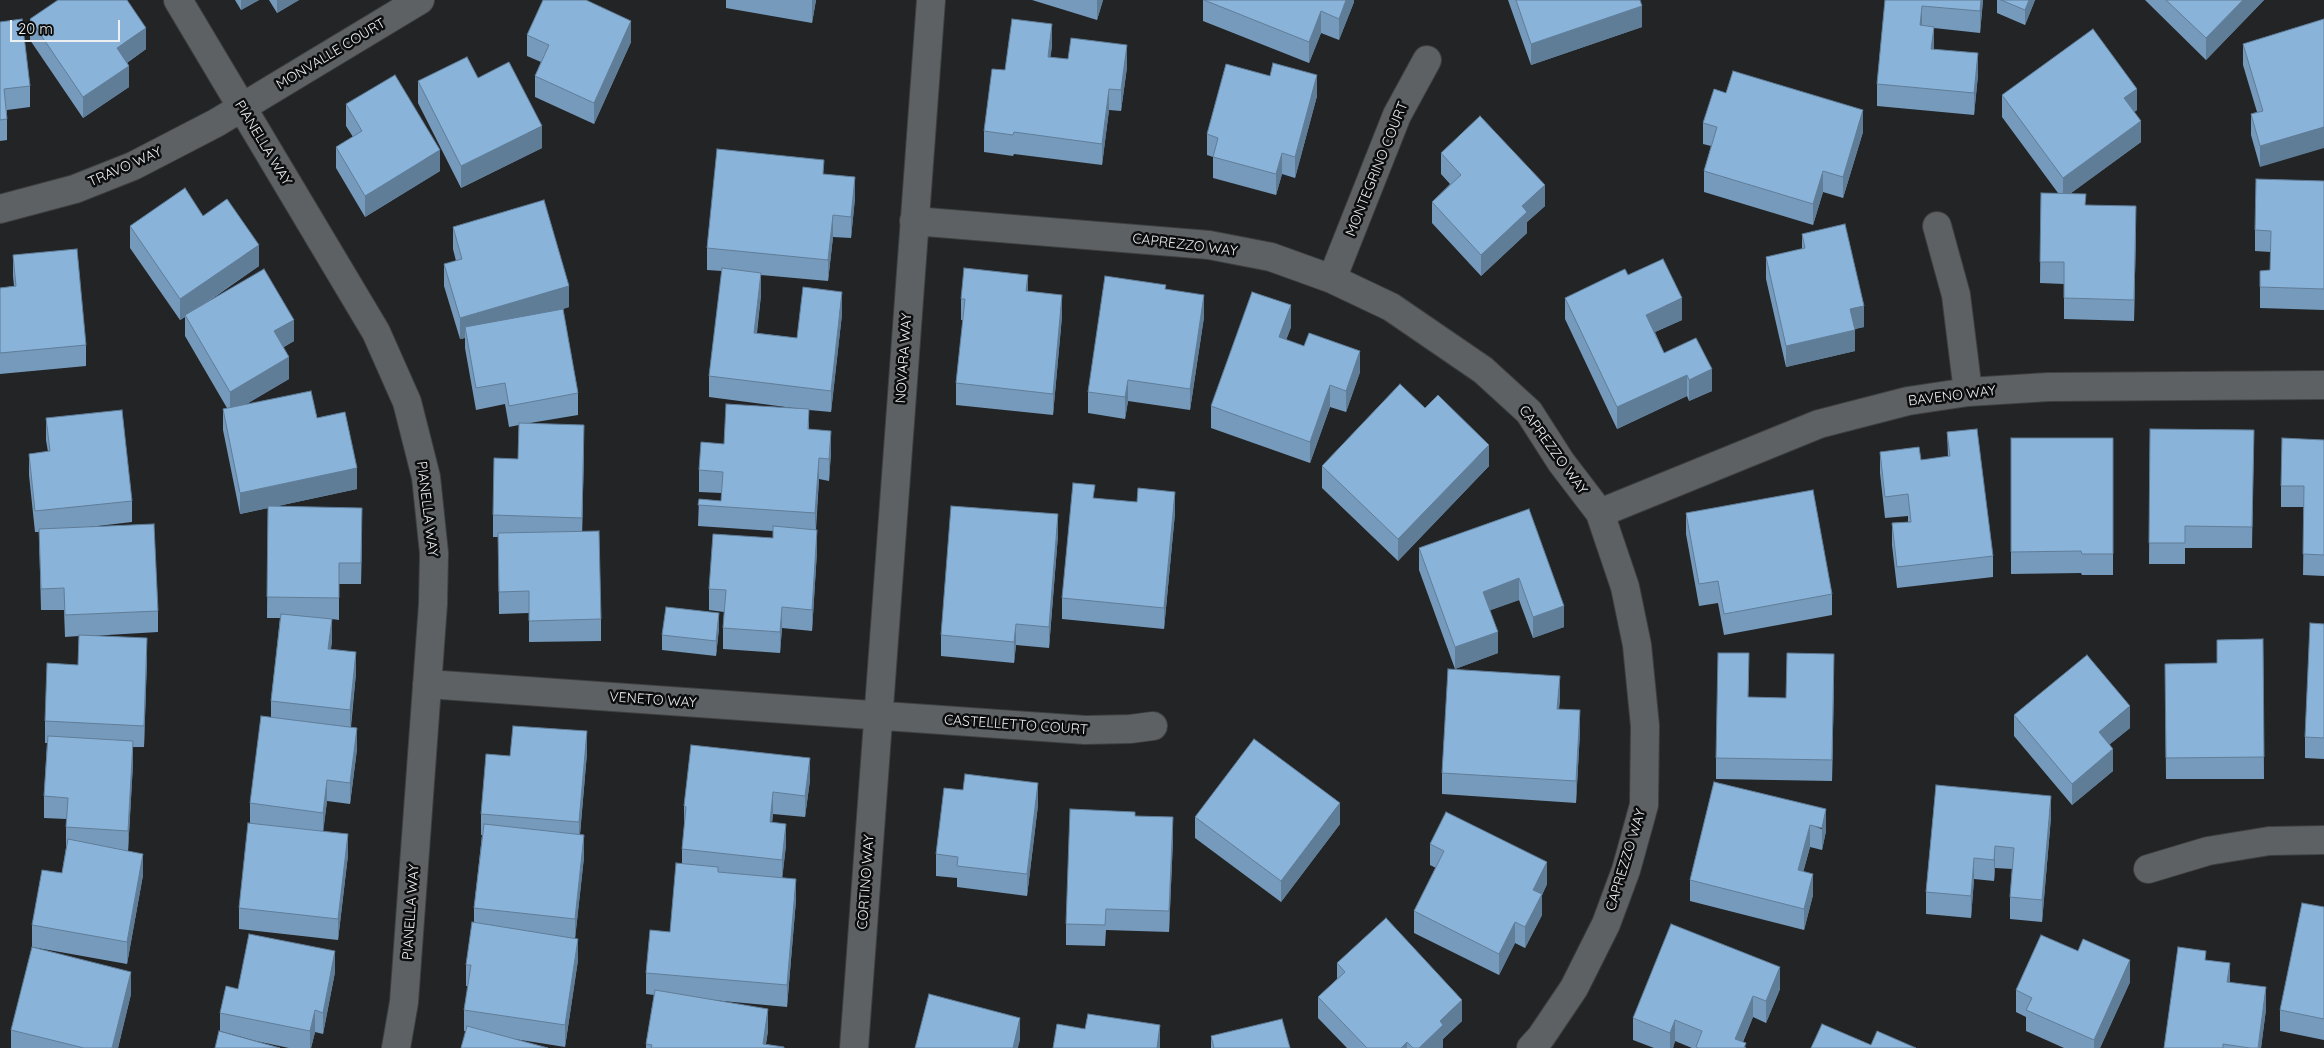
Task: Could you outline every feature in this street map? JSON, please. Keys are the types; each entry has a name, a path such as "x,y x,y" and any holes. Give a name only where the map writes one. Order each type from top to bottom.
{"street":[{"name":"PIANELLA WAY","path":"178,0 376,332 406,402 426,477 434,552 428,684 404,1002 396,1048"},
{"name":"MONVALLE COURT","path":"242,107 420,0"},
{"name":"NOVARA WAY","path":"878,716 932,0"},
{"name":"MONTEGRINO COURT","path":"1332,279 1397,115 1427,60"},
{"name":"TRAVO WAY","path":"0,210 75,189 133,166 242,107"},
{"name":"CAPREZZO WAY","path":"914,221 1209,246 1272,258 1332,279 1391,307 1484,370 1529,412 1561,462 1600,513 1625,587 1637,645 1645,726 1644,805 1626,870 1606,924 1574,988 1542,1044"},
{"path":"1937,226 1956,295 1968,392"},
{"name":"BAVENO WAY","path":"1600,513 1819,424 1908,401 1968,392 2048,387 2324,385"},
{"name":"VENETO WAY","path":"428,684 878,716"},
{"name":"CASTELLETTO COURT","path":"878,716 1085,730 1130,729 1153,726"},
{"name":"CORTINO WAY","path":"854,1048 878,716"},
{"path":"2148,869 2216,850 2269,841 2324,840"}],"building":[{"path":"58,0 127,0 146,28 117,48 129,66 83,97 30,19"},
{"path":"543,0 586,0 631,21 594,103 535,76 549,45 527,35"},
{"path":"1204,0 1346,0 1339,19 1321,11 1309,42"},
{"path":"1516,0 1640,0 1642,6 1531,44"},
{"path":"1885,0 1981,0 1980,11 1922,6 1920,25 1934,27 1931,49 1978,53 1974,93 1877,84"},
{"path":"2001,0 2029,0 2025,10"},
{"path":"2166,0 2243,0 2206,38"},
{"path":"22,19 30,86 4,89 7,119 0,120 0,22"},
{"path":"1012,19 1052,24 1048,57 1068,59 1071,38 1127,45 1121,90 1109,89 1102,144 1014,132 1013,135 984,131 992,69 1005,70"},
{"path":"2324,19 2324,127 2260,146 2251,114 2263,111 2243,44"},
{"path":"2093,29 2137,89 2124,98 2141,121 2063,178 2002,95"},
{"path":"467,57 478,78 509,62 542,126 461,166 418,81"},
{"path":"1273,63 1317,75 1295,157 1282,153 1276,174 1213,157 1218,138 1207,134 1226,64 1270,76"},
{"path":"1733,71 1863,110 1843,177 1823,171 1813,204 1704,171 1717,127 1703,123 1714,89 1726,93"},
{"path":"395,75 440,150 365,196 336,147 362,131 346,104"},
{"path":"1480,116 1545,185 1522,206 1527,212 1481,255 1432,202 1461,175 1441,153"},
{"path":"717,149 824,160 823,174 855,177 851,217 833,215 828,260 707,248"},
{"path":"2256,179 2324,181 2324,289 2260,287 2260,271 2270,270 2271,231 2255,230"},
{"path":"185,188 203,216 227,199 259,245 180,299 130,226"},
{"path":"2041,193 2086,194 2085,205 2136,206 2134,300 2064,298 2064,262 2040,262"},
{"path":"544,200 569,286 460,318 444,264 462,259 453,227"},
{"path":"1845,224 1864,306 1850,309 1855,330 1786,346 1766,257 1805,248 1802,234"},
{"path":"77,249 86,345 0,353 0,288 16,286 13,255"},
{"path":"1663,259 1682,298 1646,315 1664,353 1696,338 1712,369 1689,380 1687,375 1617,407 1565,298 1625,269 1628,275"},
{"path":"722,268 761,273 754,333 797,338 803,287 842,292 831,391 709,376"},
{"path":"964,268 1028,275 1026,291 1062,295 1053,394 956,383 965,299 961,299"},
{"path":"264,269 294,320 274,331 289,357 230,392 185,315"},
{"path":"1105,276 1166,285 1165,289 1204,295 1190,389 1128,380 1125,397 1088,392"},
{"path":"1252,292 1291,305 1279,337 1304,346 1309,333 1360,351 1346,391 1330,385 1310,442 1211,406"},
{"path":"563,309 578,393 509,406 505,383 476,388 465,327"},
{"path":"1400,384 1425,408 1438,395 1489,445 1398,539 1322,466"},
{"path":"311,391 317,418 345,412 357,468 240,493 223,409"},
{"path":"726,404 809,409 808,429 831,431 829,459 819,458 815,513 698,505 699,499 721,501 723,472 699,470 701,442 724,444"},
{"path":"122,410 132,501 35,511 29,454 50,451 46,418"},
{"path":"519,423 584,425 582,518 493,515 494,458 518,459"},
{"path":"1977,429 1993,556 1897,567 1892,523 1911,522 1908,494 1885,497 1880,452 1919,447 1921,460 1950,456 1947,432"},
{"path":"2150,429 2254,430 2252,527 2185,526 2185,543 2149,543"},
{"path":"2011,438 2113,438 2113,554 2082,554 2081,551 2011,552"},
{"path":"2282,438 2324,440 2324,555 2303,554 2304,486 2281,486"},
{"path":"1073,483 1095,485 1093,498 1137,502 1138,488 1175,492 1164,608 1062,598"},
{"path":"1813,490 1832,594 1724,614 1718,581 1699,584 1686,513"},
{"path":"268,506 362,508 361,563 339,563 339,598 267,597"},
{"path":"951,506 1058,514 1049,627 1016,624 1014,642 941,635"},
{"path":"1529,509 1564,606 1533,617 1519,578 1483,592 1498,632 1455,647 1419,548"},
{"path":"154,524 158,611 65,615 64,588 41,589 39,529"},
{"path":"773,526 817,530 812,610 782,607 780,632 723,628 726,590 709,589 713,534 773,538"},
{"path":"599,531 601,619 529,621 529,591 499,592 498,533"},
{"path":"666,607 719,613 716,641 662,635"},
{"path":"281,614 332,619 328,649 356,652 350,710 271,701"},
{"path":"2310,623 2324,624 2324,738 2305,737"},
{"path":"79,635 147,638 144,726 45,721 47,663 78,665"},
{"path":"2263,639 2264,757 2166,758 2165,664 2217,663 2217,640"},
{"path":"1718,653 1749,653 1748,697 1786,698 1787,653 1834,654 1832,760 1716,758"},
{"path":"2087,655 2130,706 2099,732 2113,749 2072,784 2014,715"},
{"path":"1448,669 1560,676 1557,709 1580,710 1576,781 1442,773"},
{"path":"261,716 357,728 350,783 327,780 323,813 250,803"},
{"path":"513,726 587,731 579,822 481,814 486,754 510,756"},
{"path":"48,736 133,741 128,831 66,827 68,798 44,796"},
{"path":"1254,739 1340,803 1281,881 1195,817"},
{"path":"691,745 810,758 805,796 773,792 770,822 786,824 782,860 682,849 686,807 684,806"},
{"path":"965,774 1038,783 1027,874 957,866 958,857 936,854 944,788 963,790"},
{"path":"1714,782 1826,809 1822,828 1810,825 1798,870 1813,874 1804,909 1690,880"},
{"path":"1936,785 2051,796 2042,900 2010,897 2014,848 1995,846 1994,860 1974,858 1971,896 1926,892"},
{"path":"1070,809 1135,812 1135,816 1173,817 1169,911 1106,909 1105,925 1066,924"},
{"path":"1446,812 1547,862 1533,890 1542,894 1525,927 1515,922 1499,954 1414,911 1444,851 1430,844"},
{"path":"248,823 348,834 338,919 239,908"},
{"path":"484,824 584,835 575,919 474,908"},
{"path":"68,839 143,854 127,942 32,925 42,870 62,873"},
{"path":"676,863 718,867 718,872 796,879 787,985 646,973 650,930 670,932"},
{"path":"2302,903 2324,907 2324,1019 2280,1010"},
{"path":"1386,918 1462,1000 1440,1021 1443,1025 1419,1048 1413,1048 1407,1042 1401,1048 1367,1048 1318,997 1345,972 1337,963"},
{"path":"472,922 578,939 565,1025 464,1010 471,965 466,965"},
{"path":"1671,924 1780,967 1766,1001 1753,996 1735,1039 1746,1043 1744,1048 1698,1048 1696,1047 1702,1031 1675,1020 1670,1033 1633,1018"},
{"path":"249,934 335,951 323,1013 315,1010 310,1031 220,1013 226,986 238,989"},
{"path":"2041,935 2078,951 2083,939 2130,960 2094,1040 2026,1010 2032,998 2016,990"},
{"path":"32,947 131,972 112,1048 84,1048 11,1030"},
{"path":"2178,947 2206,951 2205,960 2230,963 2227,982 2266,987 2258,1048 2223,1044 2223,1048 2164,1048"},
{"path":"655,990 768,1009 763,1044 784,1048 651,1048 652,1045 646,1044"},
{"path":"929,994 1020,1018 1013,1048 915,1048"},
{"path":"1088,1014 1160,1025 1157,1048 1053,1048 1057,1024 1085,1029"},
{"path":"1282,1019 1290,1048 1214,1048 1211,1036"},
{"path":"1822,1024 1871,1045 1877,1031 1916,1048 1811,1048"},
{"path":"467,1026 548,1048 461,1048"},
{"path":"219,1031 280,1048 215,1048"}]}
